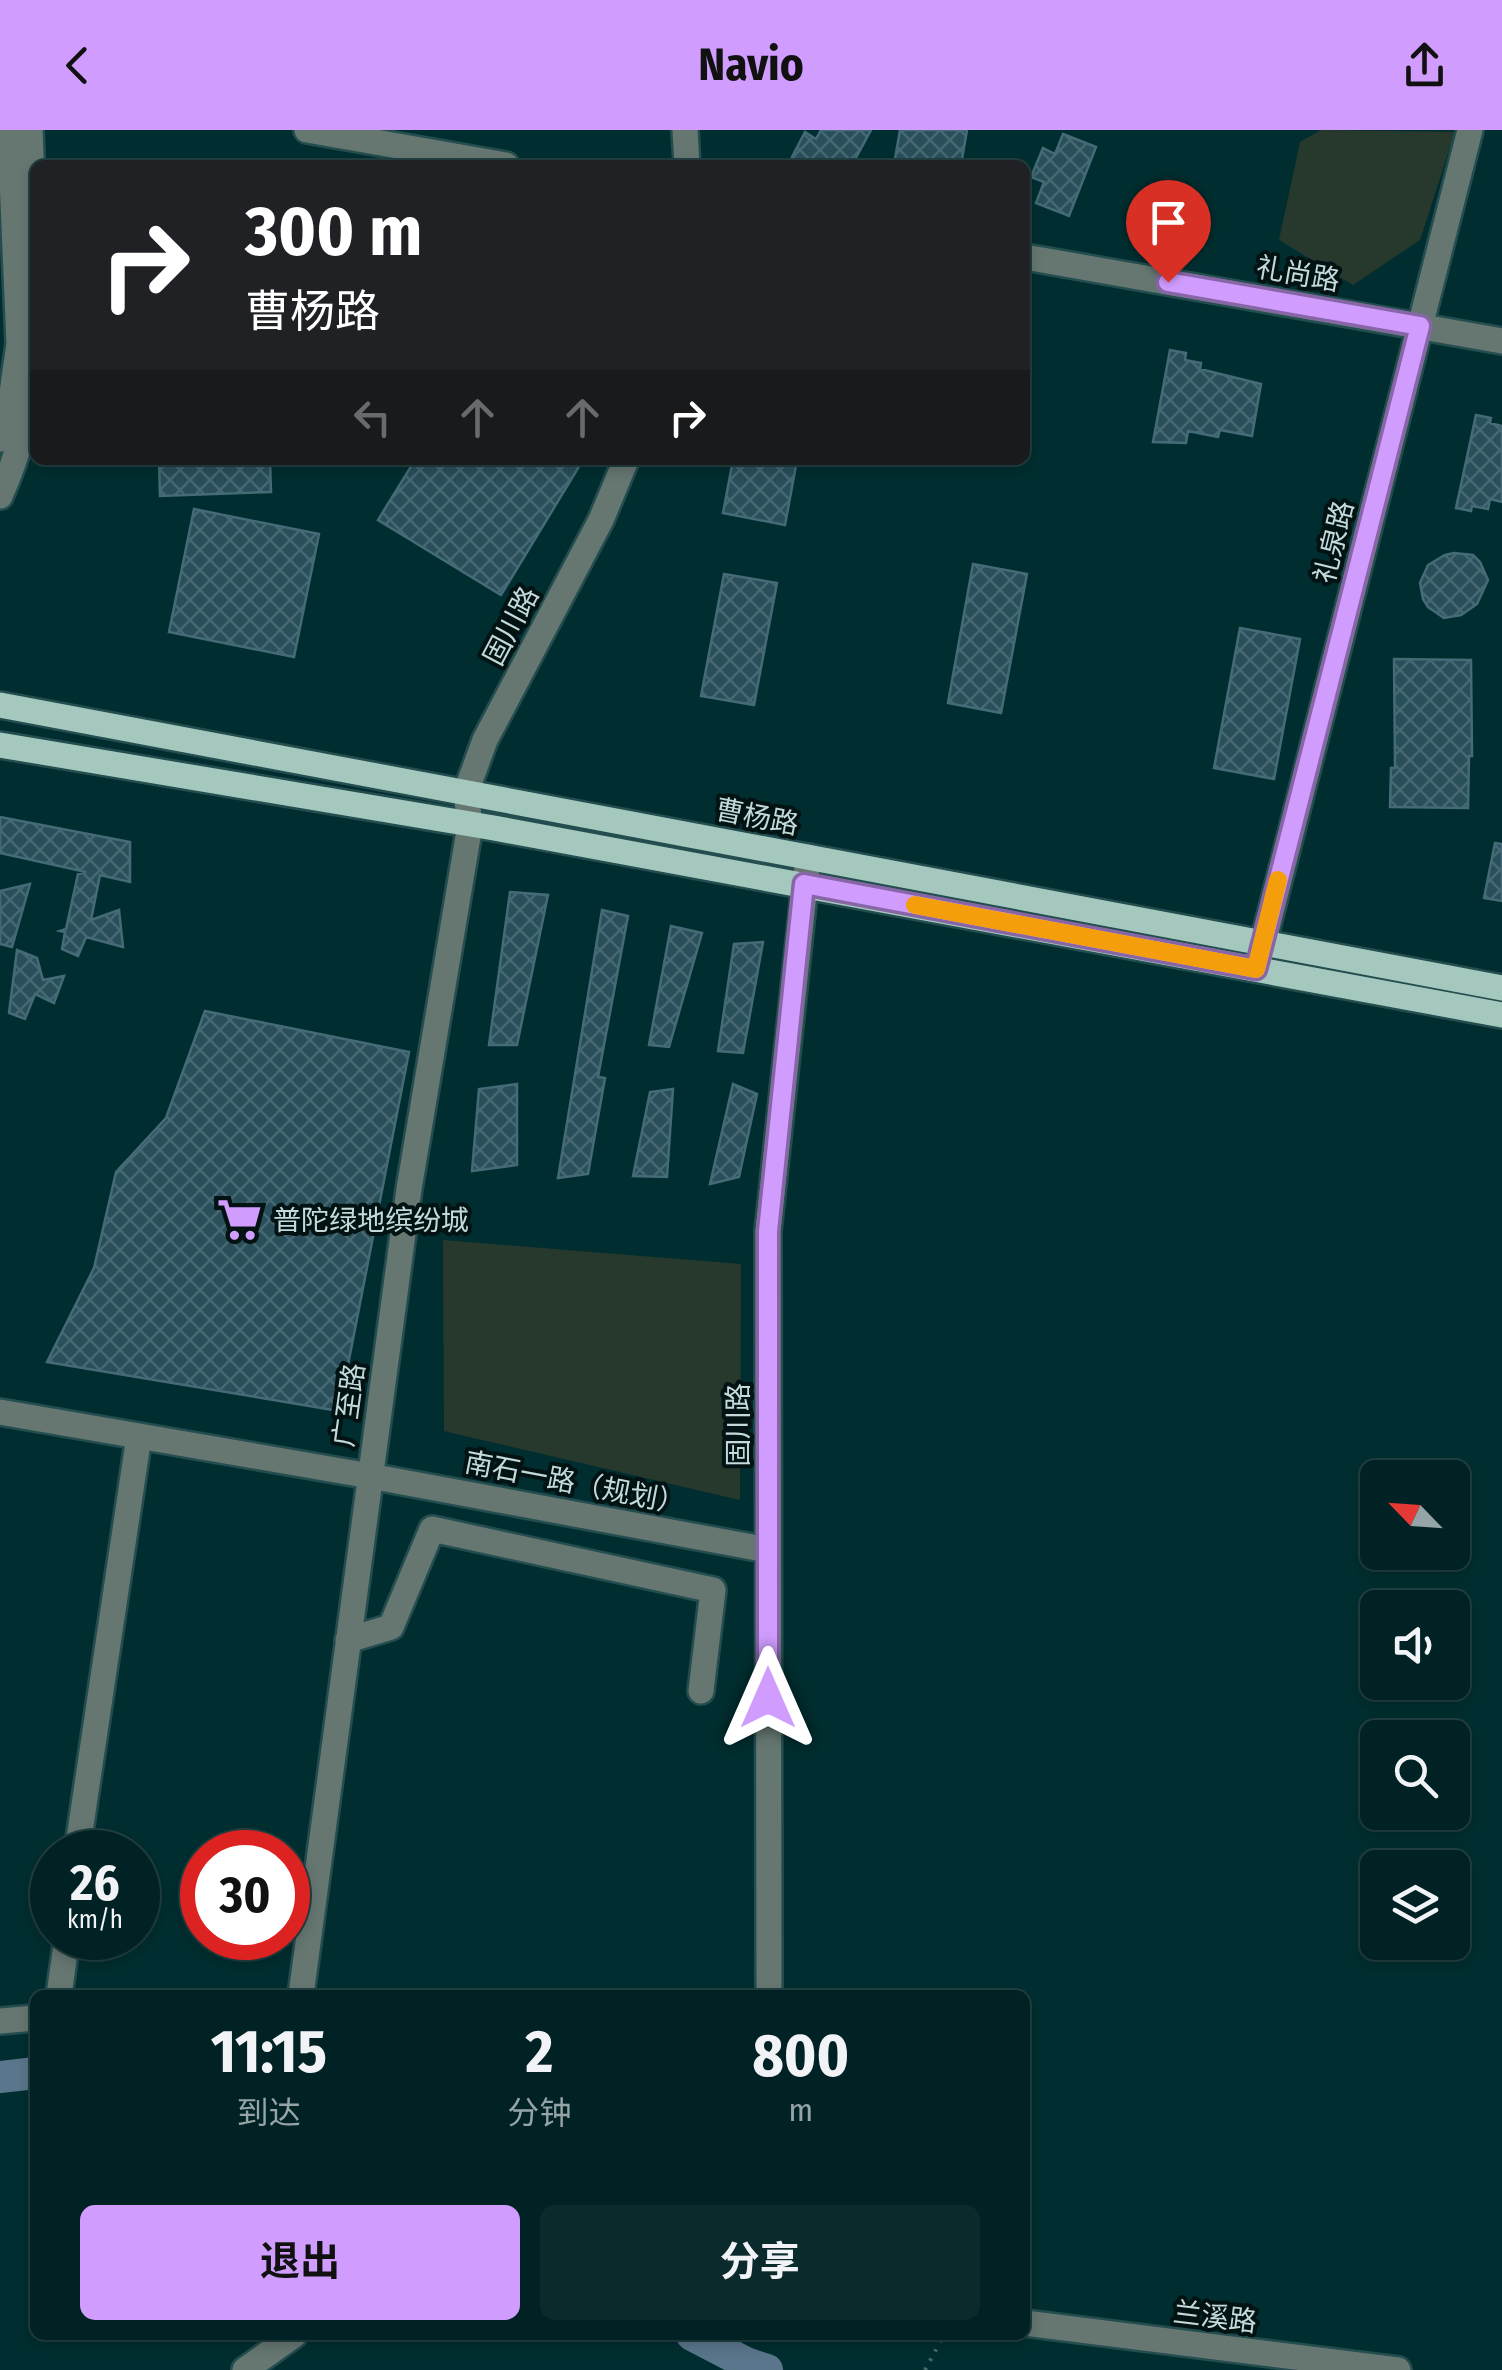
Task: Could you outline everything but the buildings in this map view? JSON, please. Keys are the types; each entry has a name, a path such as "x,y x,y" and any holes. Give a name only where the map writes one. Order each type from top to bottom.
{"main road":[{"name":"曹杨路","path":"0,705 1502,988"},
{"name":"曹杨路","path":"0,746 804,884 1502,1015"}],"street":[{"path":"0,439 11,400 19,344 10,130"},
{"path":"30,130 31,160"},
{"path":"307,130 478,160"},
{"path":"685,130 687,160"},
{"name":"礼泉路","path":"1256,969 1470,130"},
{"name":"礼尚路","path":"1030,257 1502,340"},
{"path":"0,496 17,459 30,408"},
{"name":"固川路","path":"470,825 466,792 485,740 602,520 624,465"},
{"name":"广至路","path":"302,1990 409,1189 470,825"},
{"name":"固川路","path":"769,1990 768,1231 808,857"},
{"name":"南石一路（规划）","path":"0,1412 768,1550"},
{"path":"81,1830 139,1436"},
{"path":"348,1640 390,1627 432,1529 713,1590 701,1691"},
{"path":"60,1990 63,1960"},
{"path":"0,2021 30,2018"},
{"name":"兰溪路","path":"1030,2324 1398,2370"},
{"path":"245,2370 287,2340"}],"path":[{"path":"925,2370 941,2340"}],"green space":[{"path":"1321,130 1455,132 1420,240 1353,285 1279,240 1300,142"},
{"path":"443,1240 741,1264 740,1500 444,1431"}],"waterway":[{"path":"0,2077 30,2074"},
{"path":"702,2340 767,2370"}],"slow traffic":[{"path":"915,905 1256,969 1278,880"}],"place":[{"name":"普陀绿地缤纷城","path":"240,1220"}],"route":[{"path":"768,1698 768,1231 804,884 1256,969 1420,326 1168,282"}]}
